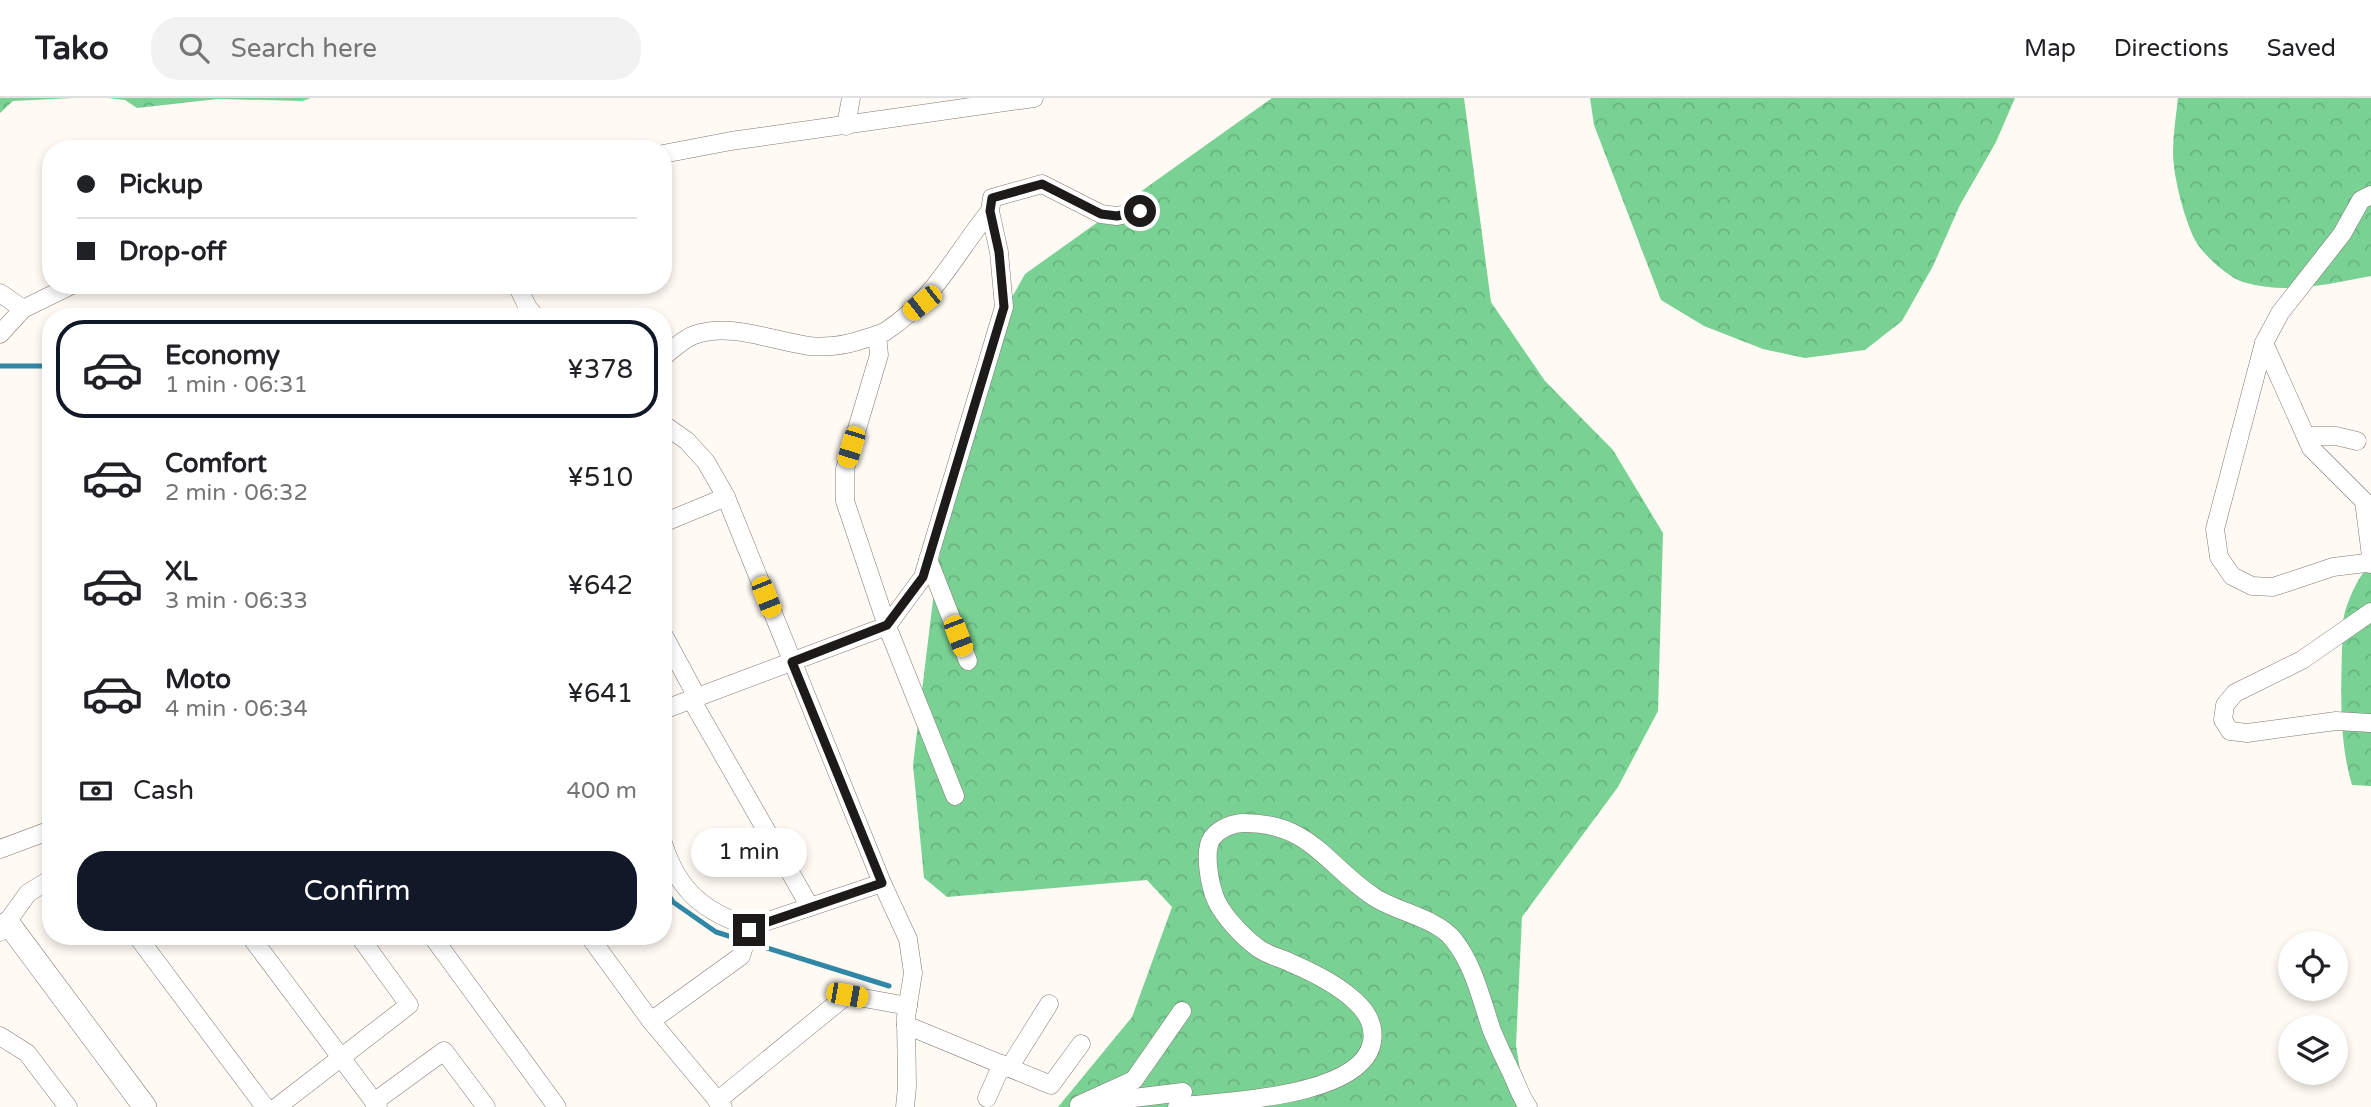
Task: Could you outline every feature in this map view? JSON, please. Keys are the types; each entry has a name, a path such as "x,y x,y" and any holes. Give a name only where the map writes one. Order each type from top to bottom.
{"street":[{"path":"846,125 850,98"},
{"path":"672,152 731,141 1034,98"},
{"path":"672,706 887,625 923,577 1004,307 999,252 990,211 992,198 1042,184 1101,214 1117,216 1140,211"},
{"path":"2371,195 2361,200 2342,234 2280,313 2264,343 2215,529 2219,557 2232,576 2252,586 2273,587 2333,568 2371,564"},
{"path":"672,350 691,336 709,332 727,331 811,346 847,345 884,332 922,303 950,269 990,211"},
{"path":"0,293 23,309"},
{"path":"0,334 23,309 54,294"},
{"path":"877,335 879,355 845,469 845,501 887,625 955,796"},
{"path":"2264,343 2306,436 2319,458 2368,499 2371,556"},
{"path":"672,431 706,462 726,497 882,883 908,939 913,973 906,1025 905,1107"},
{"path":"2306,436 2336,436 2357,442"},
{"path":"672,519 726,497"},
{"path":"928,559 968,662"},
{"path":"2371,612 2302,660 2235,692 2225,705 2223,720 2230,731 2247,733 2336,721 2371,723"},
{"path":"672,653 694,698 810,907"},
{"path":"1079,1106 1138,1096 1180,1100 1301,1092 1351,1072 1370,1055 1373,1035 1368,1015 1353,999 1305,969 1260,949 1240,932 1217,900 1207,863 1213,837 1232,824 1258,824 1288,830 1312,844 1374,897 1438,926 1453,939 1477,981 1493,1031 1528,1107"},
{"path":"0,849 42,833"},
{"path":"672,867 698,902 713,913 750,929 882,883"},
{"path":"42,885 28,893 4,927 145,1107"},
{"path":"651,1021 717,975 741,954 750,929"},
{"path":"144,945 265,1107"},
{"path":"257,945 376,1104 444,1051 486,1107"},
{"path":"277,1107 409,1005 366,945"},
{"path":"439,945 557,1107"},
{"path":"596,945 651,1021 720,1104 847,995 908,1006"},
{"path":"987,1098 1005,1066 1049,1004"},
{"path":"1079,1106 1134,1080 1182,1011"},
{"path":"906,1025 1051,1085 1081,1044"},
{"path":"0,1036 27,1054 68,1107"}],"green space":[{"path":"0,98 74,98 13,101 0,113"},
{"path":"108,98 311,98 302,101 218,99 137,108 125,100"},
{"path":"1272,98 1464,98 1491,302 1545,381 1613,450 1663,533 1658,711 1618,787 1522,917 1516,1045 1526,1107 1058,1107 1132,1017 1172,907 1147,880 947,897 924,878 913,765 937,567 986,343 1025,274"},
{"path":"1590,98 2015,98 1996,142 1960,205 1933,266 1902,321 1865,350 1805,358 1763,349 1704,326 1661,300 1594,125"},
{"path":"2178,98 2371,98 2371,276 2307,287 2275,288 2243,282 2216,265 2195,240 2177,185 2173,152"},
{"path":"2371,563 2371,786 2352,785 2345,752 2341,700 2343,620 2354,588"}],"waterway":[{"path":"0,366 42,366"},
{"path":"672,900 716,932 889,986"}],"route":[{"path":"749,930 882,883 792,662 887,625 923,577 1004,307 999,252 990,211 992,198 1042,184 1101,214 1117,216 1140,211"}]}
